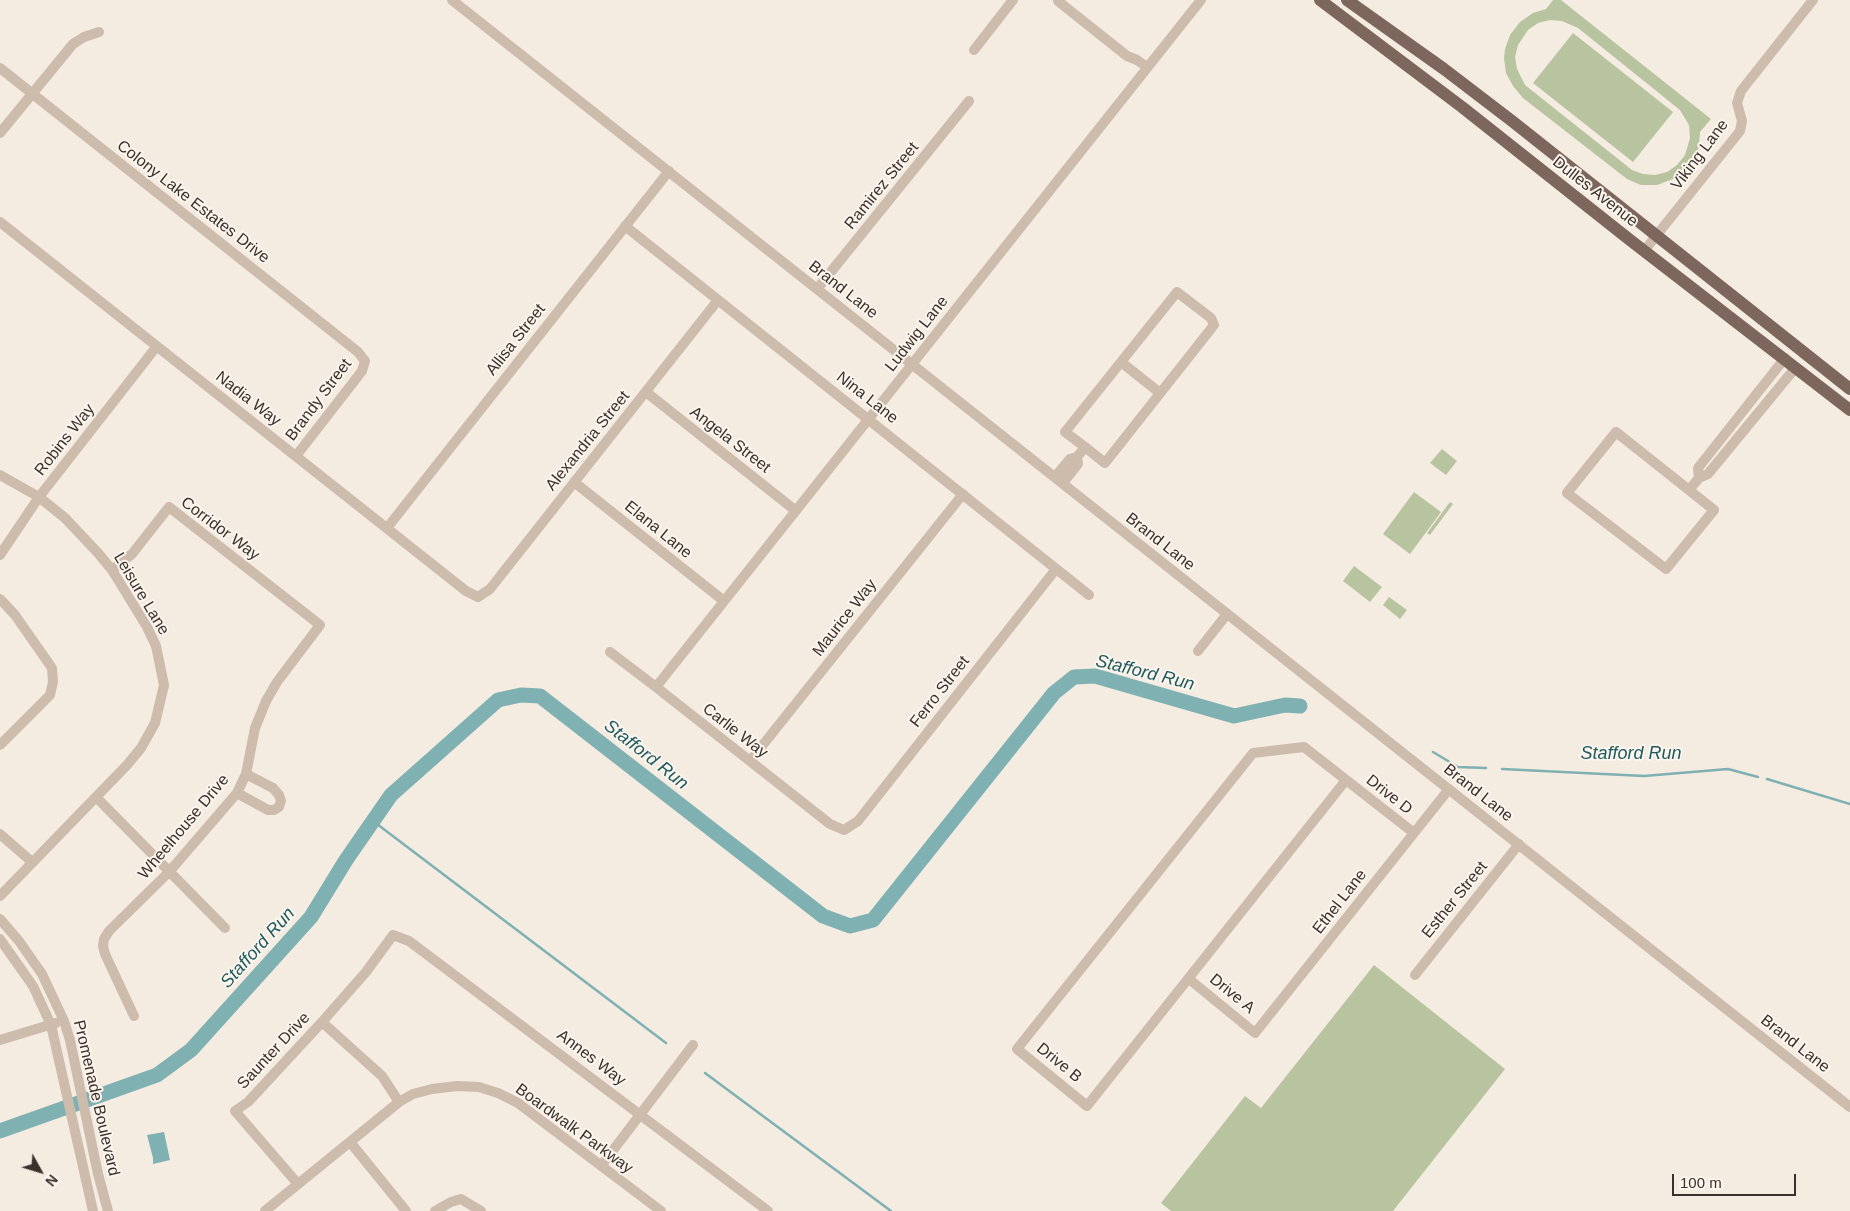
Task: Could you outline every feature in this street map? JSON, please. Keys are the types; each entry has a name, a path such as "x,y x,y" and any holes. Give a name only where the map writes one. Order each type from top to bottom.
{"main road":[{"name":"Dulles Avenue","path":"1320,0 1796,366 1850,410"},
{"name":"Dulles Avenue","path":"1348,0 1444,69 1850,389"}],"street":[{"name":"Brand Lane","path":"452,0 1850,1107"},
{"path":"974,50 1013,0"},
{"name":"Ludwig Lane","path":"656,687 1201,0"},
{"name":"Viking Lane","path":"1644,251 1740,131 1742,120 1737,103 1740,91 1813,0"},
{"path":"1058,1 1127,56 1137,60 1147,68"},
{"path":"0,133 74,44 84,37 98,32"},
{"name":"Colony Lake Estates Drive","path":"0,68 358,352 365,361"},
{"name":"Ramirez Street","path":"817,289 969,101"},
{"name":"Allisa Street","path":"387,528 669,172"},
{"name":"Nadia Way","path":"0,222 466,591 478,597"},
{"name":"Nina Lane","path":"625,226 1089,595"},
{"path":"1177,292 1211,318 1214,325 1160,393 1105,463 1065,432 1177,292"},
{"name":"Alexandria Street","path":"478,597 490,589 718,300"},
{"name":"Robins Way","path":"0,555 39,497 157,346"},
{"path":"1699,478 1698,468 1785,358"},
{"name":"Brandy Street","path":"296,456 362,371 365,361"},
{"path":"1121,362 1160,393"},
{"path":"1690,490 1699,478 1708,474 1796,366"},
{"name":"Angela Street","path":"646,392 796,511"},
{"path":"1616,432 1690,490 1714,510 1666,569 1567,492 1616,432"},
{"path":"1059,480 1070,459 1078,456 1085,447"},
{"name":"Leisure Lane","path":"0,475 39,497 66,518 112,570 156,646 164,685 154,723 141,748 127,765 0,896"},
{"name":"Elana Lane","path":"574,482 724,602"},
{"name":"Maurice Way","path":"750,762 963,494"},
{"name":"Corridor Way","path":"112,570 132,554 169,507 320,625"},
{"name":"Ferro Street","path":"844,830 858,820 1056,569"},
{"path":"0,599 15,615 52,668 53,682 50,695 0,745"},
{"path":"1198,651 1227,614"},
{"name":"Wheelhouse Drive","path":"134,1016 105,954 104,939 108,931 169,872 237,793 246,774 255,728 266,701 277,682 320,625"},
{"name":"Carlie Way","path":"610,652 830,824 844,830"},
{"name":"Drive B","path":"1304,746 1346,780 1190,979 1087,1106 1017,1048 1253,753 1304,746"},
{"path":"237,793 268,810 274,810 281,802 279,795 273,788 246,774"},
{"name":"Drive D","path":"1346,780 1414,833"},
{"name":"Ethel Lane","path":"1255,1033 1449,789"},
{"path":"96,797 226,928"},
{"path":"0,834 32,862"},
{"name":"Esther Street","path":"1415,975 1519,844"},
{"name":"Promenade Boulevard","path":"0,920 19,941 42,974 64,1021 88,1122 104,1210"},
{"name":"Saunter Drive","path":"298,1184 235,1111 248,1102 322,1022 366,972 393,935"},
{"name":"Annes Way","path":"393,935 409,941 768,1211"},
{"name":"Promenade Boulevard","path":"0,938 33,986 51,1025 94,1211"},
{"name":"Drive A","path":"1190,979 1255,1033"},
{"path":"0,1040 64,1021"},
{"path":"322,1022 382,1076 399,1102"},
{"path":"601,1166 693,1045"},
{"name":"Boardwalk Parkway","path":"265,1211 399,1102 419,1092 457,1086 479,1087 498,1093 518,1103 661,1211"},
{"path":"350,1142 406,1211"},
{"path":"435,1211 461,1199 481,1211"}],"green space":[{"path":"1553,0 1561,0 1711,119 1700,132 1699,146 1694,160 1678,177 1657,185 1641,185 1627,179 1523,98 1513,86 1506,73 1504,58 1510,35 1520,22 1533,13 1546,9","holes":["1550,20 1562,21 1578,28 1680,110 1689,125 1690,138 1685,155 1677,165 1667,172 1655,175 1643,174 1632,170 1525,85 1517,69 1515,57 1518,45 1528,30 1538,23"]},
{"path":"1573,33 1673,112 1633,162 1533,83"},
{"path":"1442,449 1457,461 1446,475 1430,463"},
{"path":"1414,492 1441,512 1410,554 1383,534"},
{"path":"1450,502 1453,504 1430,535 1427,533"},
{"path":"1354,566 1382,587 1370,602 1343,581"},
{"path":"1389,597 1407,610 1400,619 1383,605"},
{"path":"1374,965 1505,1069 1393,1211 1171,1211 1161,1203 1245,1096 1261,1108"}],"water":[{"path":"164,1132 170,1160 153,1164 147,1135"}],"waterway":[{"name":"Stafford Run","path":"0,1131 157,1075 191,1050 311,917 346,860 391,795 498,700 521,695 540,696 823,916 850,926 873,920 1054,693 1074,677 1095,676 1234,716 1285,705 1300,706"},
{"name":"Stafford Run","path":"1433,752 1458,767 1486,768"},
{"name":"Stafford Run","path":"1502,769 1644,776 1728,769 1758,777"},
{"name":"Stafford Run","path":"1767,779 1850,804"},
{"path":"373,821 666,1043"},
{"path":"705,1073 891,1211"}]}
